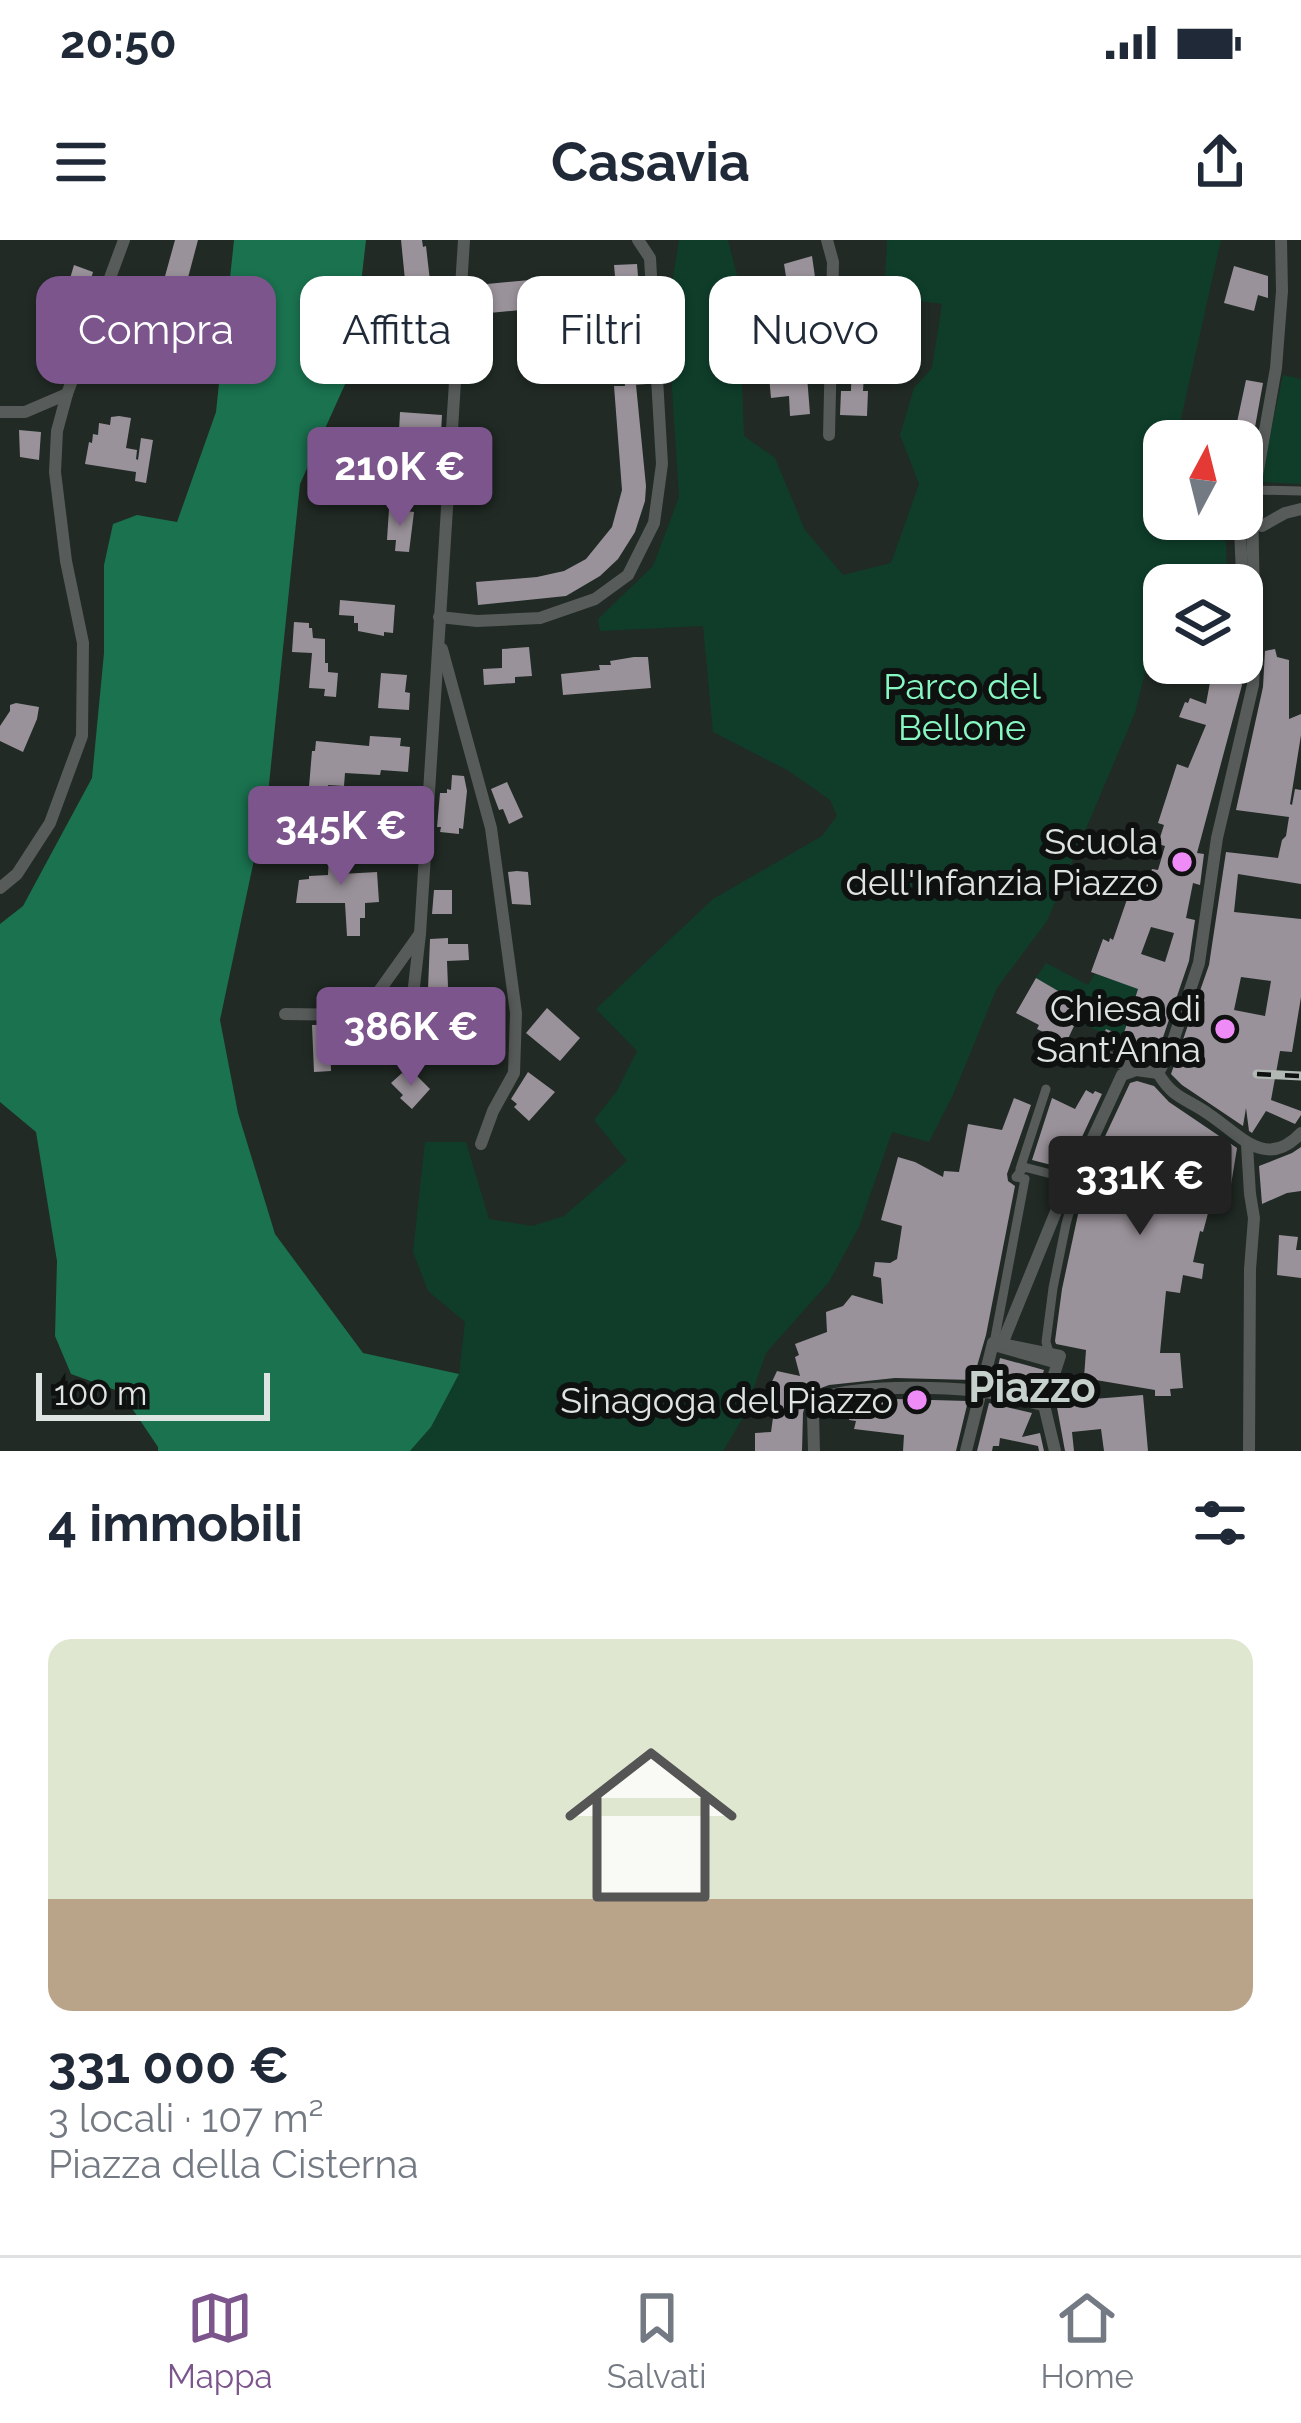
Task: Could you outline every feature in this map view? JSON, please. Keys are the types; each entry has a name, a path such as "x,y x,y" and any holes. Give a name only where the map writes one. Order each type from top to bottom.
{"street":[{"path":"0,886 17,874 50,823 82,736 83,643 55,472 57,431 124,240"},
{"path":"386,1051 398,1055 407,1048 420,934 464,240"},
{"path":"440,617 477,621 540,618 595,599 628,575 654,523 662,464 650,258 638,240"},
{"path":"827,240 833,262 829,434"},
{"path":"1263,438 1276,368 1281,240"},
{"path":"0,412 25,412 68,394"},
{"path":"1263,496 1301,491"},
{"path":"1263,525 1301,509"},
{"path":"1240,540 1246,668 1253,685"},
{"path":"1159,1073 1198,963 1216,838 1253,685 1253,540"},
{"path":"439,636 491,828 516,1013 514,1073 481,1144"},
{"path":"286,1014 362,1015 420,934"},
{"path":"1100,1053 1136,1070 1159,1073"},
{"path":"966,1451 980,1391 998,1344 1121,1075 1136,1070"},
{"path":"1159,1073 1168,1090 1209,1114 1247,1145 1271,1150 1292,1142 1301,1132"},
{"path":"998,1344 1024,1179 1016,1177 1046,1089"},
{"path":"1247,1145 1254,1218 1249,1451"},
{"path":"1020,1169 1070,1184 1078,1181 1053,1288 1046,1342 1054,1355 1044,1405 1055,1451"},
{"path":"998,1344 1054,1355"},
{"path":"814,1451 813,1413 817,1400 829,1394 887,1389 980,1391 1044,1405"}],"green space":[{"path":"234,240 366,240 362,276 300,276 300,384 345,384 300,484 268,794 220,1020 238,1113 275,1234 363,1353 459,1374 431,1427 410,1451 158,1451 121,1392 71,1374 55,1336 57,1261 36,1132 0,1102 0,924 23,906 92,778 104,653 104,565 113,524 137,515 177,522 216,412 219,384 276,384 276,276 230,276"},
{"name":"Parco del Bellone","path":"679,240 728,240 737,276 709,276 709,384 742,384 744,436 775,458 805,530 843,575 891,563 919,484 900,435 914,388 932,368 942,304 921,301 921,276 885,276 887,240 1221,240 1181,420 1143,420 1143,540 1226,541 1227,564 1143,564 1143,680 1135,713 1047,921 997,988 929,1142 892,1132 859,1227 829,1282 766,1353 744,1416 723,1451 410,1451 431,1427 459,1374 465,1322 428,1291 413,1252 425,1142 466,1142 489,1219 532,1226 564,1216 627,1161 594,1120 617,1091 637,1051 596,1009 713,899 822,836 837,816 830,800 789,771 713,732 703,626 600,631 598,619 653,566 679,497 672,384 685,384 685,276 673,276"},
{"path":"1283,375 1301,379 1301,484 1263,482"},
{"path":"1046,963 1088,985 1095,974 1138,989 1124,1036 1106,1029 1104,1034 1069,1017 1076,1002 1036,978"}],"building":[{"path":"175,240 198,240 188,276 165,276"},
{"path":"401,240 422,240 429,276 405,276"},
{"path":"812,256 815,276 786,276 784,264"},
{"path":"637,264 638,276 615,276 614,265"},
{"path":"74,265 93,272 92,276 71,276"},
{"path":"1234,266 1268,276 1268,298 1258,295 1254,311 1224,303"},
{"path":"517,281 517,310 493,313 493,283"},
{"path":"1246,380 1263,383 1256,420 1237,420"},
{"path":"625,384 647,384 634,385 646,486 635,532 618,559 566,596 478,605 476,582 564,571 586,559 612,527 622,490 614,386"},
{"path":"770,384 808,384 810,414 790,416 789,396 771,398"},
{"path":"851,384 863,384 863,391 868,391 867,416 840,415 841,391 851,391"},
{"path":"400,412 442,415 438,486 416,484 419,437 399,431"},
{"path":"111,417 131,418 126,448 137,450 136,459 141,438 153,440 146,483 135,481 136,472 85,464 99,423 110,425"},
{"path":"19,430 41,432 39,460 20,457"},
{"path":"389,509 414,512 409,552 395,551 396,540 387,540"},
{"path":"340,600 395,605 393,633 358,631 354,616 339,615"},
{"path":"294,622 309,623 313,638 325,639 328,672 338,673 336,697 324,696 325,689 309,688 312,653 292,652"},
{"path":"529,647 532,676 515,677 515,683 484,685 483,669 502,668 502,649"},
{"path":"1275,649 1277,657 1289,660 1289,719 1301,714 1290,804 1295,789 1301,790 1301,884 1238,874 1234,912 1301,919 1301,997 1292,1052 1280,1051 1271,1100 1301,1115 1295,1124 1266,1111 1252,1133 1246,1108 1243,1126 1171,1074 1209,965 1226,852 1278,858 1286,836 1289,817 1236,810 1263,687 1265,651","holes":["1241,977 1271,981 1265,1016 1234,1010"]},
{"path":"648,657 651,688 563,695 561,674 600,670 599,665"},
{"path":"381,673 407,675 409,710 378,708"},
{"path":"1210,684 1242,684 1197,853 1204,854 1200,885 1193,883 1186,918 1195,920 1189,961 1159,1049 1147,1061 1141,1060 1101,1041 1106,1029 1123,1036 1138,989 1091,972 1103,939 1113,940 1134,879 1147,883 1152,869 1158,870 1165,846 1158,844 1164,825 1158,823 1177,764 1188,768 1206,725 1179,717 1190,698 1206,704","holes":["1151,927 1174,933 1165,962 1141,954"]},
{"path":"10,705 39,707 23,752 0,741 0,726"},
{"path":"370,736 401,738 400,746 410,747 408,772 345,773 344,786 309,787 316,741 369,746"},
{"path":"452,775 464,776 467,791 459,834 440,832 437,827 440,793 451,790"},
{"path":"507,782 523,817 509,824 491,789"},
{"path":"330,834 343,835 342,874 377,872 379,902 365,903 360,936 347,936 345,903 296,903 299,880 328,875"},
{"path":"508,872 528,872 531,905 512,904"},
{"path":"434,890 452,890 452,914 432,914"},
{"path":"448,938 448,944 468,944 469,960 447,961 449,1012 454,1012 455,1030 427,1033 424,989 428,989 430,939"},
{"path":"1036,978 1077,1002 1066,1022 1074,1026 1066,1043 1016,1013"},
{"path":"547,1008 580,1038 560,1061 526,1033"},
{"path":"366,1024 367,1032 330,1034 331,1071 314,1072 312,1025"},
{"path":"413,1072 430,1089 412,1109 391,1083 402,1073 407,1078"},
{"path":"528,1072 555,1092 529,1121 511,1099"},
{"path":"1130,1083 1154,1086 1169,1102 1237,1148 1228,1203 1212,1198 1200,1231 1193,1262 1204,1264 1202,1279 1183,1275 1180,1293 1166,1291 1160,1353 1180,1353 1183,1388 1170,1389 1171,1396 1084,1378 1086,1350 1055,1341 1086,1177"},
{"path":"1086,1090 1102,1094 1067,1169 1032,1160 1052,1098 1075,1109"},
{"path":"1014,1098 1031,1105 1007,1174 1015,1186 973,1380 895,1378 829,1385 807,1397 802,1451 755,1451 755,1433 771,1432 775,1403 770,1402 773,1388 769,1388 777,1371 800,1376 795,1344 827,1332 826,1312 843,1306 852,1295 883,1304 881,1278 873,1276 875,1262 897,1259 902,1226 881,1220 898,1157 943,1177 944,1171 959,1172 968,1124 1002,1130"},
{"path":"1301,1147 1301,1191 1262,1204 1259,1166"},
{"path":"1279,1235 1298,1237 1301,1278 1277,1275"},
{"path":"1000,1358 1044,1370 1037,1393 994,1383"},
{"path":"1143,1395 1148,1451 1104,1451 1101,1429 1072,1432 1074,1451 1065,1451 1056,1402"},
{"path":"968,1401 956,1451 903,1451 904,1435 854,1429 856,1421 849,1420 853,1402"},
{"path":"989,1403 1032,1413 1022,1437 1040,1433 1044,1451 1000,1438 992,1451 977,1451"}],"railway":[{"path":"1257,1074 1301,1076"}],"place":[{"name":"Scuola dell'Infanzia Piazzo","path":"1182,862"},
{"name":"Chiesa di Sant'Anna","path":"1225,1029"},
{"name":"Sinagoga del Piazzo","path":"917,1400"}],"district":[{"name":"Piazzo","path":"1032,1387"}]}
